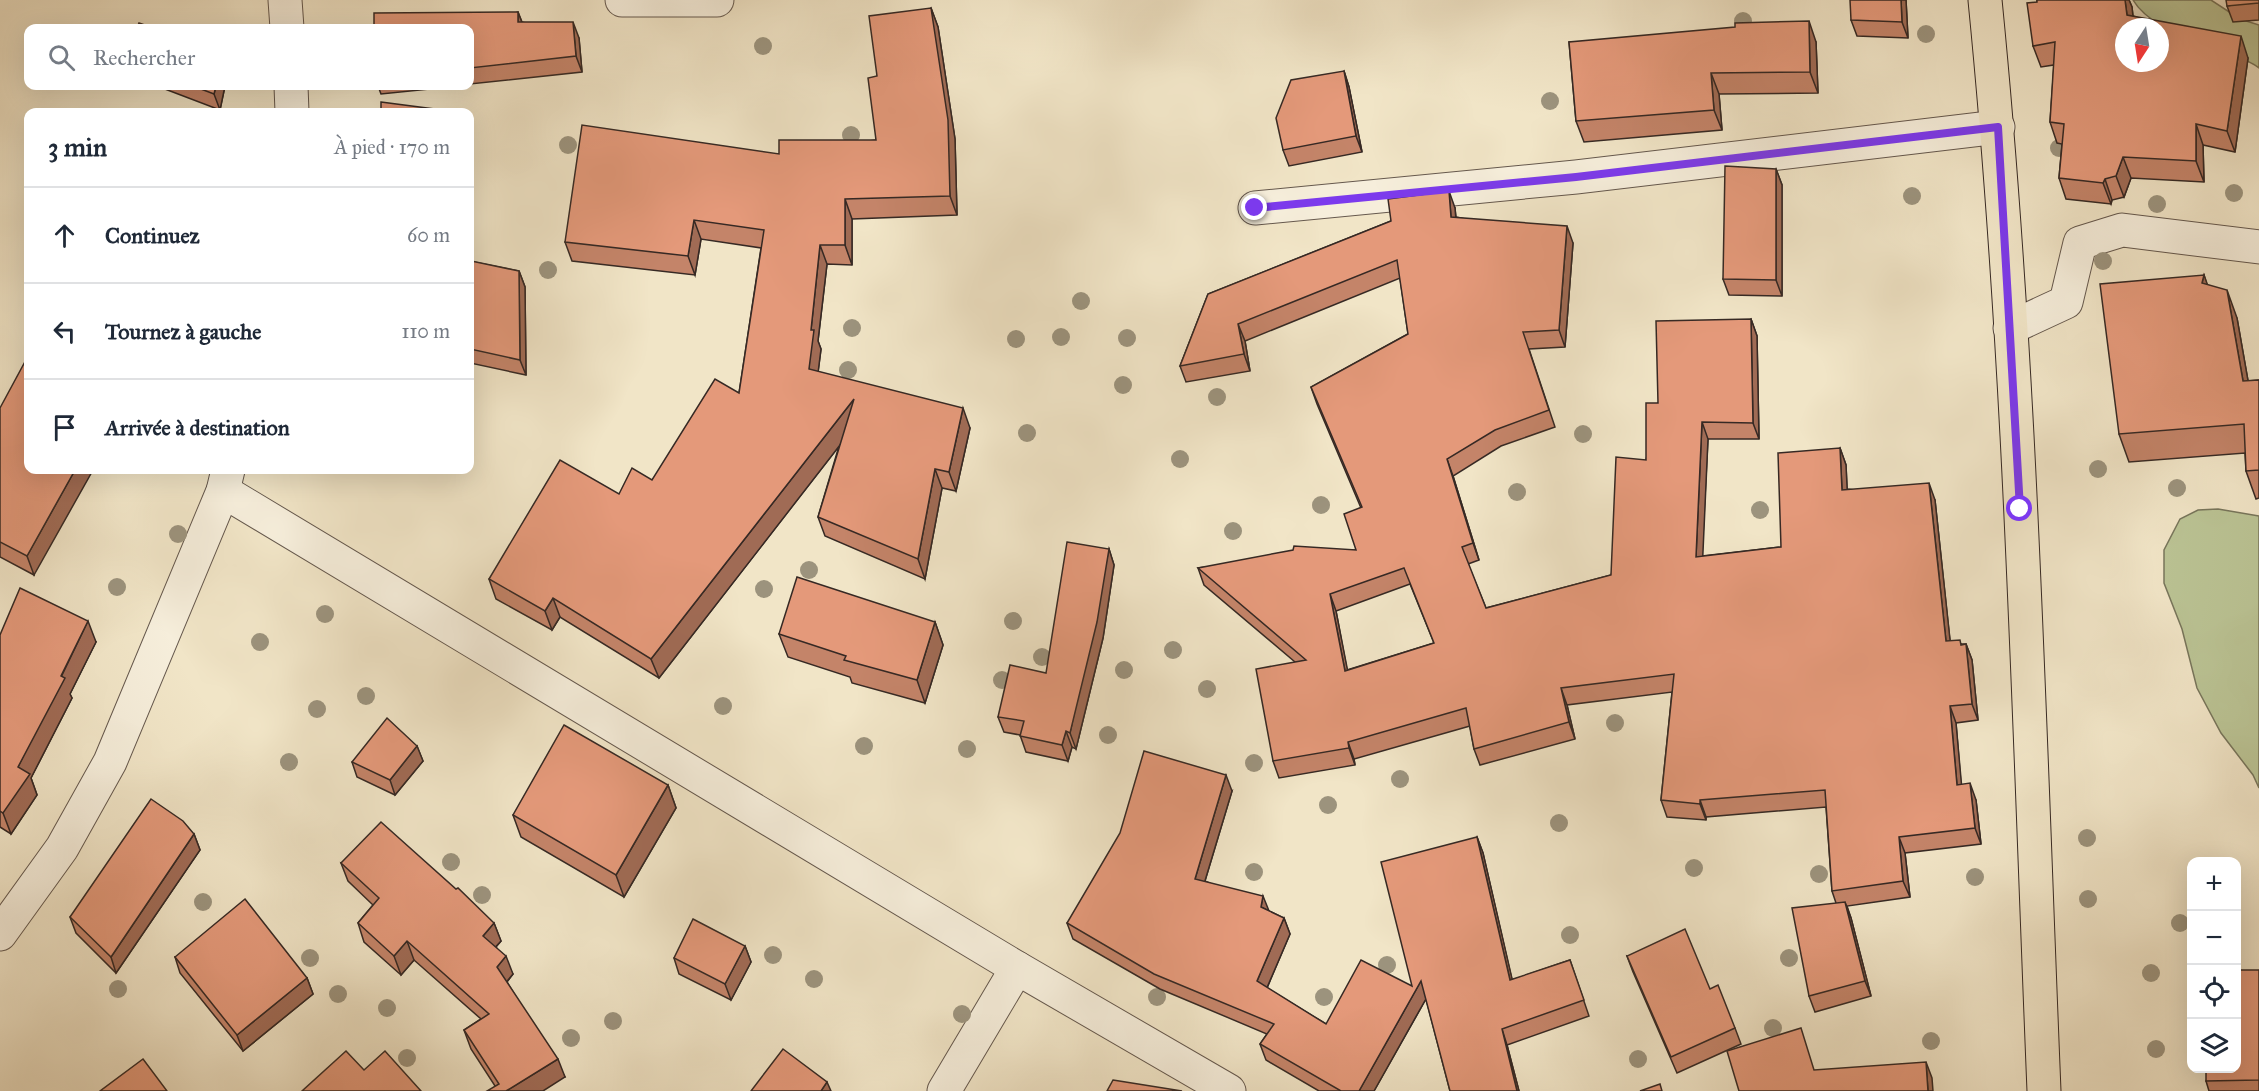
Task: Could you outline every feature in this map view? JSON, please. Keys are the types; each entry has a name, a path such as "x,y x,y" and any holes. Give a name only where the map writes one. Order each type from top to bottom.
{"main road":[{"path":"1985,0 1998,127 2020,509 2044,1091"}],"street":[{"path":"285,0 287,24"},
{"path":"622,0 717,0"},
{"path":"291,90 292,108"},
{"path":"1255,208 1576,177 1998,127"},
{"path":"2010,328 2066,302 2080,243 2122,230 2259,247"},
{"path":"0,934 62,848 110,762 225,480 1017,968 1229,1091"},
{"path":"944,1091 1017,968"}],"green space":[{"path":"2133,0 2211,0 2240,19 2259,25 2259,68 2247,61 2174,33 2169,30 2169,18 2150,18"},
{"path":"2218,509 2259,516 2259,788 2253,775 2221,733 2197,688 2182,629 2164,583 2164,550 2180,519 2198,510"}],"building":[{"path":"1850,0 1901,0 1902,22 1851,20"},
{"path":"2037,0 2125,0 2127,15 2143,18 2115,18 2115,72 2169,72 2169,23 2241,36 2227,131 2196,124 2196,161 2123,157 2116,176 2105,179 2103,183 2059,178 2064,124 2050,122 2055,42 2033,46 2027,3 2037,2"},
{"path":"2226,0 2259,0 2259,3 2227,6"},
{"path":"931,8 948,120 950,196 845,199 845,245 820,245 809,369 963,408 949,472 935,469 918,559 818,517 854,399 651,659 553,598 545,611 489,579 560,460 619,494 632,468 652,480 715,379 739,393 764,230 694,220 688,256 565,242 582,125 779,154 779,140 876,140 868,78 877,76 869,16"},
{"path":"518,12 518,22 573,22 576,56 474,68 474,24 374,24 374,13"},
{"path":"1809,21 1810,72 1711,73 1714,110 1576,121 1569,42 1735,27 1735,23"},
{"path":"1344,71 1356,136 1283,150 1276,118 1291,80"},
{"path":"204,90 215,90 214,94"},
{"path":"381,102 427,108 381,108"},
{"path":"1725,166 1776,169 1776,280 1723,279"},
{"path":"1449,191 1451,217 1567,226 1559,330 1523,332 1549,410 1495,430 1447,459 1473,543 1462,547 1486,608 1611,575 1616,457 1646,460 1646,403 1658,403 1656,321 1751,319 1753,423 1702,422 1696,557 1781,547 1778,453 1840,448 1842,490 1929,483 1946,641 1960,640 1961,645 1966,644 1972,704 1950,706 1957,785 1970,783 1975,828 1899,837 1903,881 1832,891 1825,790 1700,800 1700,804 1661,800 1674,674 1561,688 1569,722 1474,749 1466,708 1348,742 1349,748 1273,761 1256,669 1306,660 1198,568 1293,550 1294,546 1356,550 1344,514 1362,507 1311,387 1408,334 1397,260 1238,324 1244,354 1180,366 1208,294 1391,221 1388,199","holes":["1404,568 1434,643 1345,671 1330,594"]},
{"path":"474,262 519,271 520,360 474,350"},
{"path":"2204,275 2202,283 2227,290 2243,381 2259,380 2259,470 2246,471 2244,424 2119,434 2100,284"},
{"path":"24,364 24,474 73,474 27,556 0,542 0,408"},
{"path":"1067,542 1109,549 1097,622 1070,733 1066,731 1062,745 1020,736 1024,721 998,717 1010,665 1046,673"},
{"path":"797,577 935,622 917,680 844,660 846,656 779,634"},
{"path":"20,588 88,621 61,676 65,678 18,767 30,774 3,813 0,811 0,635"},
{"path":"387,718 417,746 390,780 352,762"},
{"path":"564,725 668,785 616,875 513,815"},
{"path":"1144,751 1226,775 1195,879 1263,896 1261,907 1284,918 1257,981 1326,1024 1361,960 1412,986 1381,862 1477,837 1510,980 1570,960 1584,1000 1502,1029 1517,1091 1450,1091 1421,981 1359,1091 1341,1091 1260,1044 1274,1024 1154,974 1067,923 1120,833"},
{"path":"151,799 183,821 194,834 111,957 70,917"},
{"path":"381,822 456,889 458,888 494,923 483,936 506,956 497,967 558,1059 506,1091 487,1091 499,1084 464,1030 489,1014 407,941 394,956 358,923 379,898 341,863"},
{"path":"245,899 307,978 237,1035 175,957"},
{"path":"1845,902 1865,981 1809,996 1792,908"},
{"path":"693,919 745,946 725,984 674,958"},
{"path":"1685,929 1710,989 1718,985 1735,1028 1671,1057 1627,956"},
{"path":"2241,970 2259,970 2259,1080 2206,1081 2206,1073 2241,1073"},
{"path":"1801,1028 1814,1070 1926,1062 1928,1091 1739,1091 1727,1051"},
{"path":"783,1049 827,1082 821,1091 751,1091"},
{"path":"346,1051 364,1070 385,1051 421,1091 302,1091"},
{"path":"143,1059 167,1091 100,1091"},
{"path":"1113,1080 1182,1091 1107,1091"},
{"path":"1660,1084 1662,1091 1640,1091"}],"route":[{"path":"1255,208 1576,177 1998,127 2020,509"}]}
